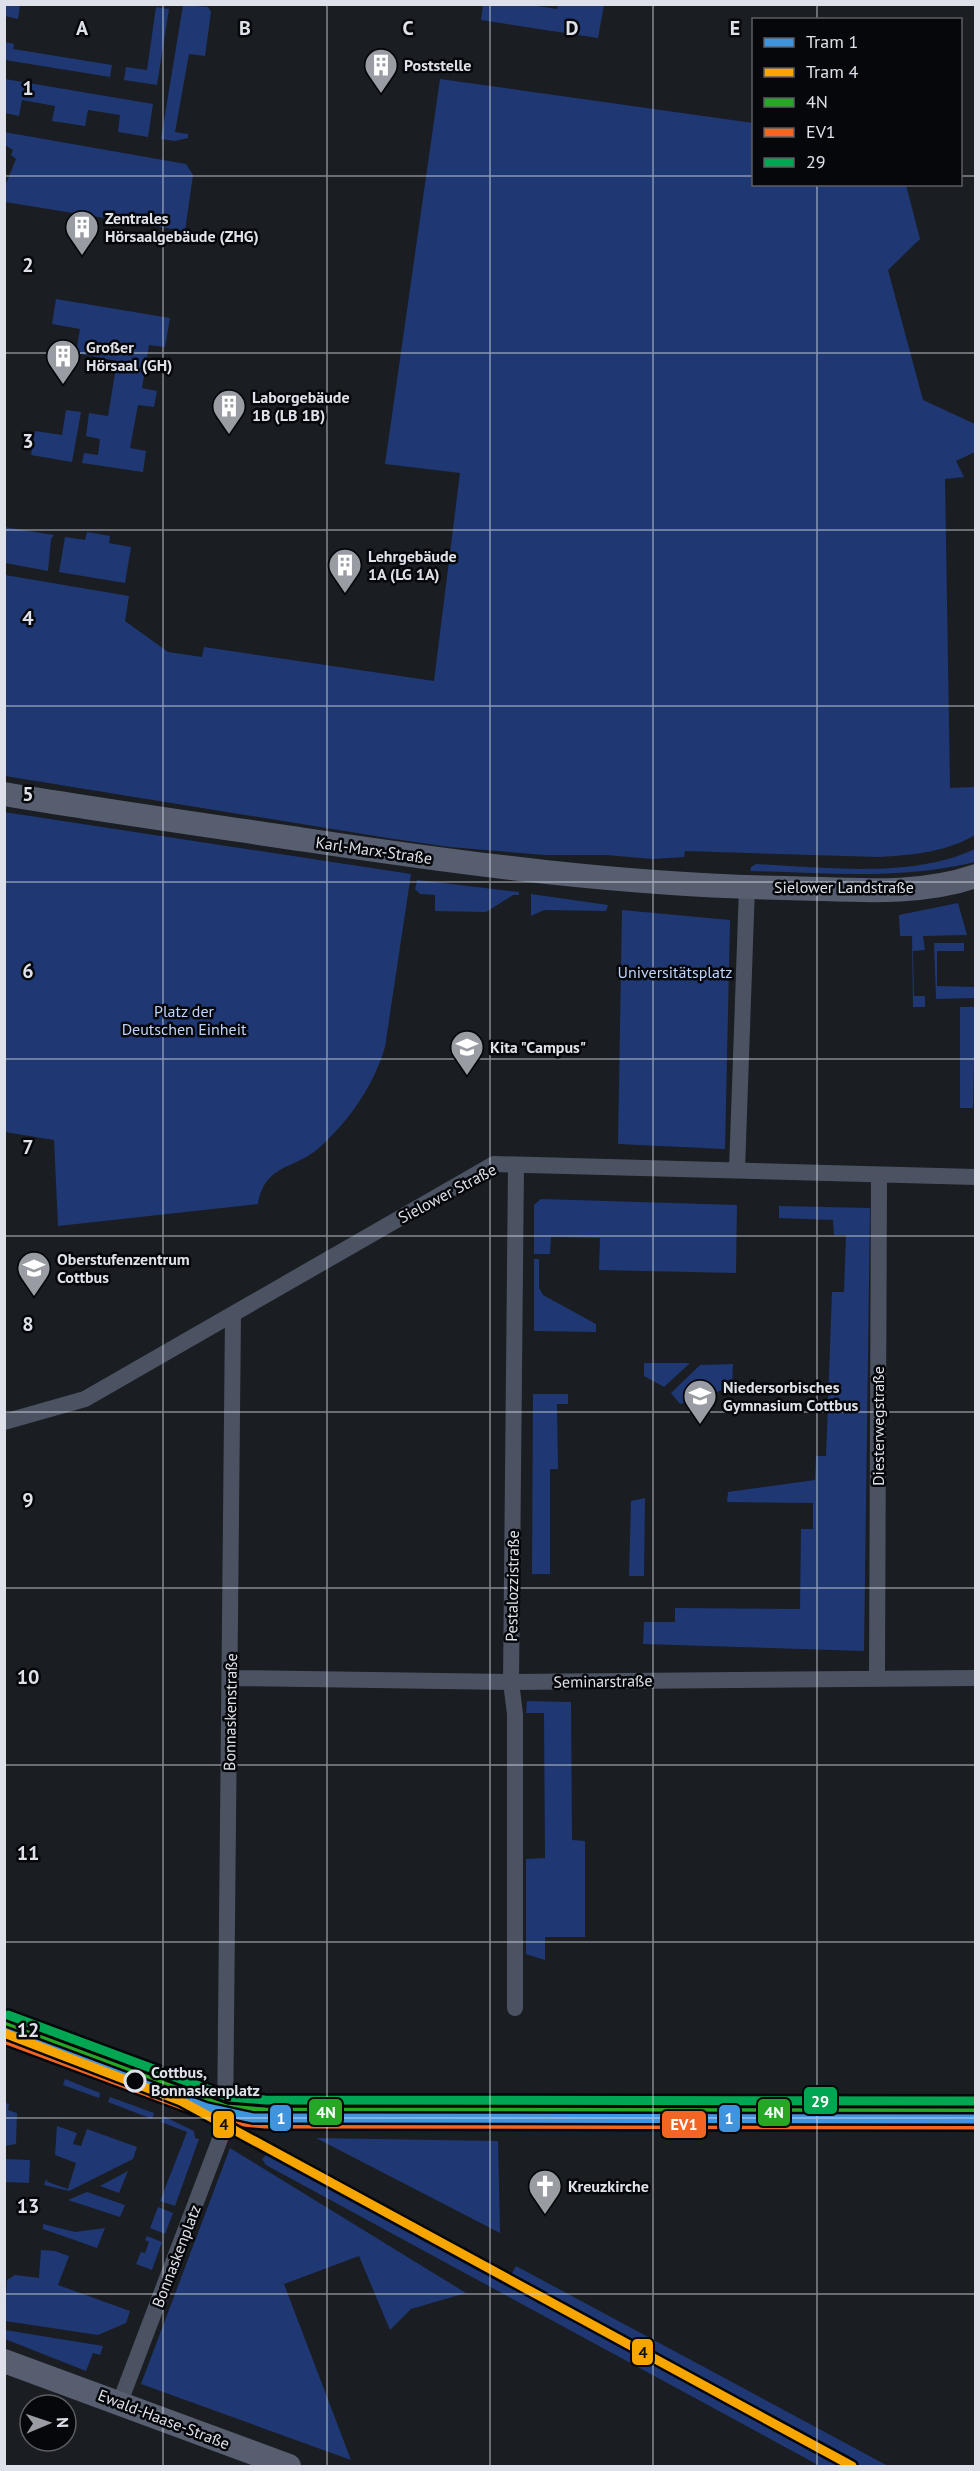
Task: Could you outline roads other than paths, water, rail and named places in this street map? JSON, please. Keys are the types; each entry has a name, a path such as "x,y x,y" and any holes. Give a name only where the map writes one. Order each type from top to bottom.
{"street":[{"name":"Karl-Marx-Straße","path":"4,794 449,862 548,873 747,887"},
{"name":"Sielower Landstraße","path":"747,887 903,890 939,885 975,876"},
{"path":"736,1170 747,887"},
{"name":"Sielower Straße","path":"4,1422 85,1400 494,1164 975,1177"},
{"name":"Pestalozzistraße","path":"515,2008 515,1714 511,1682 516,1165"},
{"name":"Diesterwegstraße","path":"877,1678 879,1175"},
{"name":"Bonnaskenstraße","path":"226,2109 233,1314"},
{"name":"Seminarstraße","path":"230,1678 511,1682 975,1678"},
{"path":"4,2026 226,2109 265,2112 975,2113"},
{"name":"Bonnaskenplatz","path":"120,2402 219,2145 225,2126 226,2109"},
{"name":"Ewald-Haase-Straße","path":"4,2361 290,2466"}],"tram line":[{"name":"1","path":"4,2032 207,2108 253,2118 976,2119"},
{"name":"4","path":"4,2033 181,2101 852,2466"}],"place":[{"name":"Poststelle","path":"381,94"},
{"name":"Zentrales Hörsaalgebäude (ZHG)","path":"82,256"},
{"name":"Großer Hörsaal (GH)","path":"63,385"},
{"name":"Laborgebäude 1B (LB 1B)","path":"229,435"},
{"name":"Lehrgebäude 1A (LG 1A)","path":"345,594"},
{"name":"Kita \"Campus\"","path":"467,1076"},
{"name":"Oberstufenzentrum Cottbus","path":"34,1297"},
{"name":"Niedersorbisches Gymnasium Cottbus","path":"700,1425"},
{"name":"Cottbus, Bonnaskenplatz","path":"135,2081"},
{"name":"Kreuzkirche","path":"545,2215"}],"park label":[{"name":"Universitätsplatz","path":"675,972"},
{"name":"Platz der Deutschen Einheit","path":"184,1020"}]}
